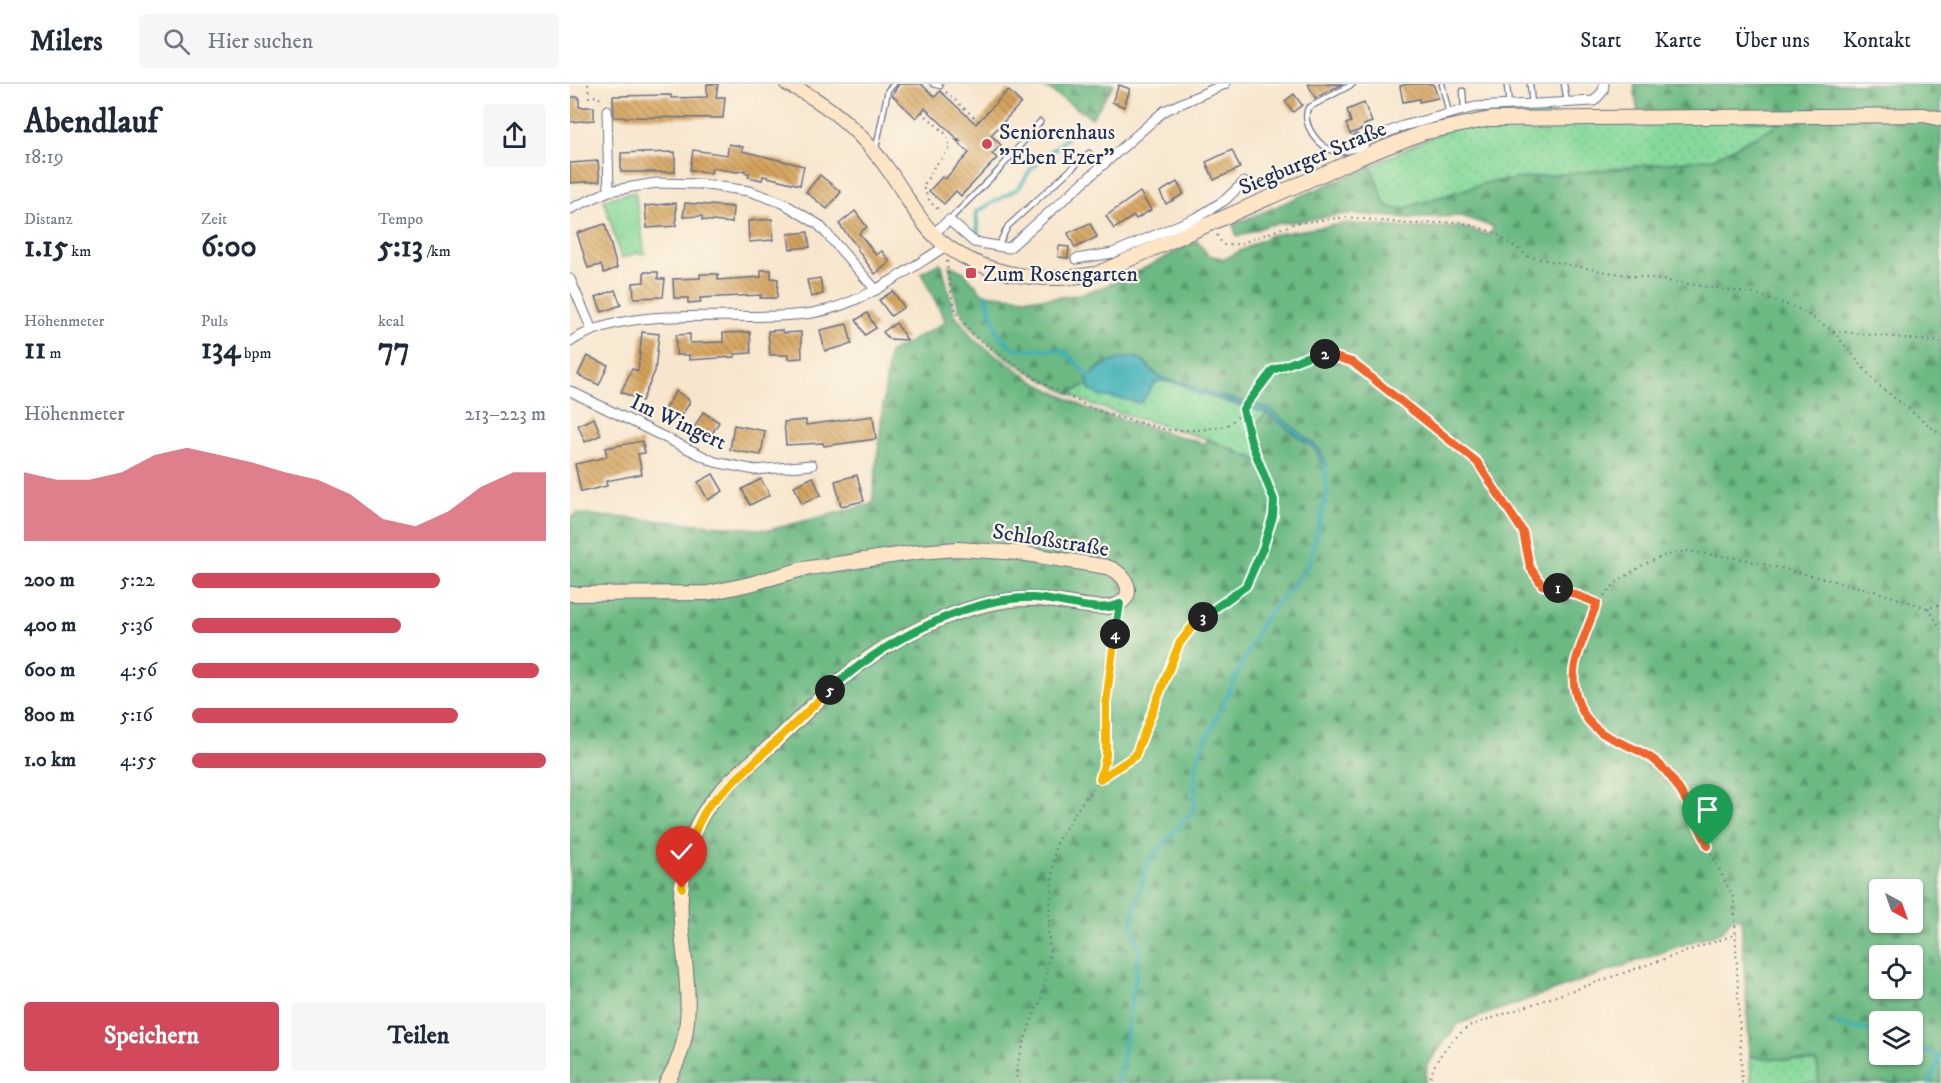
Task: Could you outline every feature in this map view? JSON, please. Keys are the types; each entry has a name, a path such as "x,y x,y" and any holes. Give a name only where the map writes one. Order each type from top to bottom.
{"main road":[{"name":"Siegburger Straße","path":"787,84 808,94 855,129 892,174 933,234 946,246 980,265 1018,275 1060,278 1096,274 1204,220 1361,153 1422,133 1490,119 1924,116 1941,119"},
{"name":"Schloßstraße","path":"570,594 708,594 820,566 918,552 981,549 1020,552 1111,568 1121,574 1127,584 1126,595 1120,604"},
{"path":"666,1083 681,1051 688,1005 688,981 681,919 684,871 698,823 716,797 854,668 882,649 921,628 982,606 1013,599 1046,599 1106,608 1120,604"}],"street":[{"path":"933,234 950,220 974,242 1009,248 1164,111 1225,84"},
{"path":"1361,153 1366,141 1402,126 1475,107 1594,101 1605,85"},
{"path":"607,110 609,192"},
{"path":"1076,259 1113,253 1204,220 1244,182"},
{"path":"570,209 609,192 656,183 700,184 749,191 783,203 819,225 876,290"},
{"path":"570,342 592,330 628,321 680,317 783,316 841,307 876,290 946,246"},
{"path":"570,279 592,330"},
{"name":"Im Wingert","path":"570,391 715,462 755,470 812,465"}],"lane":[{"path":"875,154 888,90 894,84"},
{"path":"933,84 940,86"},
{"path":"1353,84 1308,108 1306,113 1309,128 1326,149 1361,153 1356,136"},
{"path":"1442,84 1449,114"},
{"path":"1530,84 1532,105"},
{"path":"1564,84 1567,103"},
{"path":"1507,86 1509,106"},
{"path":"1463,92 1464,110"},
{"path":"950,220 999,170 1040,122"},
{"path":"998,246 1008,226 1089,153"}],"path":[{"path":"588,84 589,97 598,96 607,110"},
{"path":"940,86 982,124"},
{"path":"922,112 946,134 950,148 934,167 923,187 930,202 950,220"},
{"path":"1204,220 1223,244 1239,244 1296,223 1337,219 1409,224 1461,222 1494,232 1529,257 1607,272 1756,294 1801,310 1833,331 1876,383 1941,435"},
{"path":"946,246 949,283 956,312 975,337 1039,381 1102,412 1167,430 1201,430 1226,426 1234,421 1273,370 1319,352 1352,362 1477,462 1523,532 1530,567 1542,585 1558,588 1597,603"},
{"path":"1833,331 1941,342"},
{"path":"1020,1083 1016,1076 1018,1062 1030,1024 1041,1000 1050,952 1048,930 1055,845 1076,811 1100,779 1135,756 1179,644 1195,623 1246,586 1263,548 1273,516 1274,500 1251,442 1243,409"},
{"path":"1743,1083 1734,899 1682,794 1661,766 1631,746 1601,733 1584,717 1575,692 1575,665 1597,603 1616,583 1641,566 1663,556 1686,551 1743,559 1864,589 1928,608 1941,604"},
{"path":"1100,779 1106,756 1106,703 1120,604"},
{"path":"1928,608 1941,628"},
{"path":"1429,1083 1436,1061 1454,1038 1469,1026 1737,934"}],"green space":[{"path":"1040,84 1114,84 1092,118"},
{"path":"1634,84 1941,84 1941,1083 1819,1083 1817,1062 1750,1057 1741,917 1731,919 1723,931 1458,1024 1427,1065 1425,1083 570,1083 570,518 578,514 769,530 872,504 889,353 946,322 921,273 940,263 954,313 974,340 1037,383 1090,410 1205,444 1208,439 1260,461 1267,452 1255,425 1267,413 1316,450 1323,465 1327,465 1319,448 1269,409 1198,390 1183,382 1165,379 1156,374 1145,362 1119,362 1102,366 1090,376 1087,384 1070,394 1025,369 979,335 960,310 949,265 964,272 983,294 1052,298 1075,295 1107,285 1138,272 1197,241 1208,255 1225,259 1271,235 1348,223 1408,228 1460,227 1490,235 1494,227 1461,216 1409,218 1348,214 1268,225 1237,237 1233,225 1371,166 1385,204 1401,209 1489,182 1714,158 1783,122 1638,114"},
{"path":"1480,113 1784,122 1714,158 1489,182 1401,209 1385,204 1371,166"},
{"path":"635,192 645,254 637,253 621,258 604,199"},
{"path":"1160,381 1182,384 1196,393 1267,413 1256,425 1267,452 1260,461 1208,439 1092,405 1070,394 1087,384 1089,389 1106,397 1139,403 1153,385"},
{"path":"1750,1057 1818,1062 1819,1083 1751,1083"}],"water":[{"path":"1133,357 1142,361 1161,378 1184,383 1198,390 1269,409 1319,448 1327,465 1324,466 1316,450 1267,413 1196,393 1182,384 1160,381 1154,383 1143,401 1139,403 1099,396 1089,389 1088,379 1103,366 1120,359"}],"building":[{"path":"707,84 718,84 716,97 725,97 723,118 614,117 613,96 707,97"},
{"name":"Seniorenhaus \"Eben Ezer\"","path":"899,84 921,84 935,97 940,91 976,124 1008,90 1021,103 991,135 1001,145 992,154 997,158 961,196 956,191 944,204 929,191 942,177 945,179 969,153 956,140 960,141 925,108 916,118 892,95"},
{"path":"1308,84 1343,84 1315,98"},
{"path":"1433,84 1438,98 1419,102 1419,99 1403,102 1400,86"},
{"path":"1119,85 1130,89 1124,107 1112,102"},
{"path":"1294,94 1302,105 1293,112 1285,101"},
{"path":"570,97 579,97 579,107 594,107 594,120 570,122"},
{"path":"1364,103 1372,122 1364,125 1365,128 1350,134 1346,124 1351,122 1347,110"},
{"path":"729,144 743,147 742,151 804,166 800,185 763,176 762,180 748,177 749,173 745,173 745,170 737,172 712,168 711,173 690,170 693,150 727,155"},
{"path":"1232,150 1240,168 1214,180 1206,162"},
{"path":"675,152 675,172 621,172 621,153"},
{"path":"598,161 600,181 570,183 570,163"},
{"path":"820,175 841,192 827,209 806,192"},
{"path":"1177,182 1184,194 1166,204 1160,192"},
{"path":"1140,192 1151,210 1136,219 1134,216 1114,229 1106,216"},
{"path":"676,203 676,226 647,228 645,206"},
{"path":"685,203 733,207 732,223 702,220 702,216 683,217"},
{"path":"855,211 867,227 859,233 876,255 882,251 890,262 875,274 839,224"},
{"path":"772,219 773,240 749,242 748,221"},
{"path":"1090,223 1097,237 1075,248 1068,233"},
{"path":"605,224 617,268 604,273 601,265 588,268 577,233"},
{"path":"808,232 810,247 790,249 788,234"},
{"path":"1059,246 1069,247 1068,258 1058,257"},
{"path":"761,270 771,270 771,278 778,279 777,298 760,298 761,295 700,298 701,302 688,303 688,298 674,298 673,279 700,278 700,274 718,274 718,280 761,277"},
{"path":"644,272 658,272 658,279 665,279 663,297 634,298 633,283 644,282"},
{"path":"820,278 823,294 811,297 807,280"},
{"path":"615,290 621,305 602,312 596,297"},
{"path":"893,291 904,307 891,316 879,300"},
{"path":"867,313 876,328 865,335 856,320"},
{"path":"896,323 907,340 889,339 883,332"},
{"path":"847,324 852,344 825,351 820,330"},
{"path":"782,330 783,333 801,332 802,358 788,359 788,355 770,355 768,331"},
{"path":"642,332 659,334 655,371 642,401 621,392 632,369 638,371"},
{"path":"750,332 751,353 735,354 735,357 689,360 689,355 676,355 676,335 690,334 690,343 723,342 723,333"},
{"path":"587,356 608,365 599,385 578,375"},
{"path":"676,391 689,400 689,404 679,419 664,410"},
{"path":"703,412 719,422 709,439 693,430"},
{"path":"873,416 876,439 824,446 823,443 786,445 784,422 806,420 806,425"},
{"path":"594,418 601,435 585,442 578,425"},
{"path":"734,425 765,431 761,455 730,450"},
{"path":"642,441 645,453 638,454 642,474 606,481 607,486 581,492 575,464 607,457 605,448"},
{"path":"713,474 723,491 708,500 698,482"},
{"path":"857,475 864,501 841,506 835,481"},
{"path":"813,477 821,495 802,504 794,486"},
{"path":"761,479 770,495 750,505 742,489"}],"waterway":[{"path":"978,233 976,212 1019,188 1031,169 1067,138"},
{"path":"986,294 998,334 1014,349 1062,350 1093,379"},
{"path":"1118,1083 1140,951 1131,923 1148,862 1194,809 1197,759 1262,622 1309,565 1327,493 1324,462"},
{"path":"1837,1024 1869,1031"},
{"path":"1923,1051 1940,1058"},
{"path":"1929,1083 1941,1058"}],"place":[{"name":"Seniorenhaus \"Eben Ezer\"","path":"987,144"},
{"name":"Zum Rosengarten","path":"971,273"}],"route":[{"path":"682,888 687,855 698,823 709,805 724,788 854,668 892,643 921,628 967,610 1004,600 1022,598 1046,599 1106,608 1120,604 1106,703 1106,756 1100,779 1135,756 1179,644 1195,623 1246,586 1263,548 1273,516 1274,500 1251,442 1243,409 1273,370 1319,352 1352,362 1477,462 1523,532 1530,567 1542,585 1558,588 1597,603 1575,665 1575,692 1584,717 1601,733 1631,746 1661,766 1682,794 1708,846"}]}
